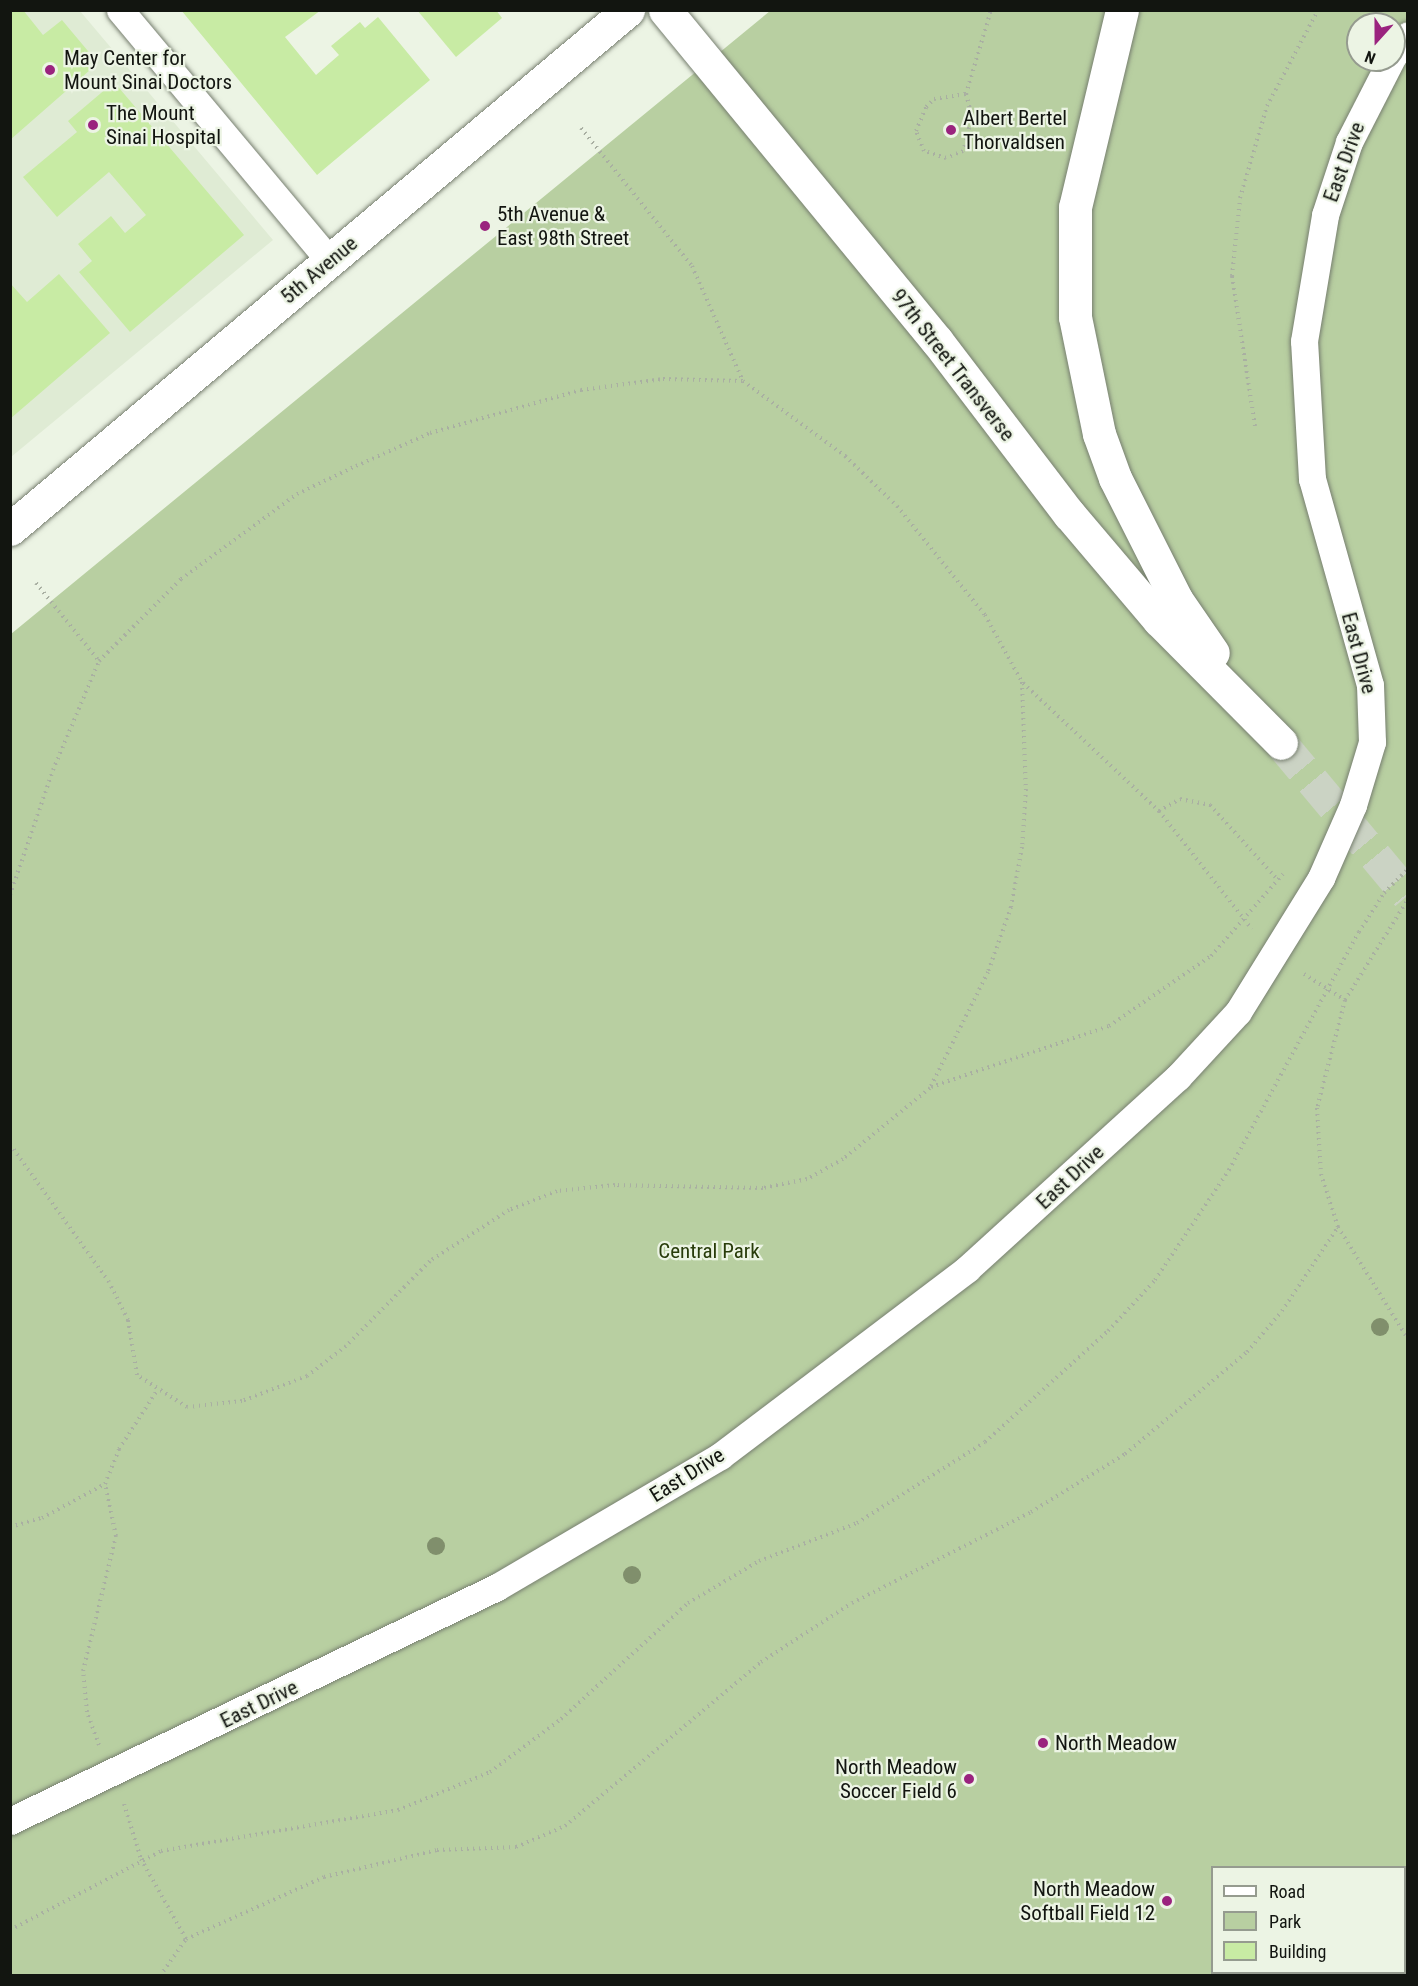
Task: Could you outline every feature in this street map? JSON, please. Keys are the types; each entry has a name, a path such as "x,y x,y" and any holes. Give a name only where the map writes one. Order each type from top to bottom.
{"main road":[{"name":"5th Avenue","path":"10,529 628,10"},
{"name":"97th Street Transverse","path":"665,10 937,341 1069,514 1159,620 1252,709 1281,743"},
{"name":"97th Street Transverse","path":"1122,10 1075,207 1073,283 1082,364 1099,434 1132,517 1176,599 1252,709"}],"street":[{"path":"120,10 330,261"},
{"name":"East Drive","path":"10,1821 497,1587 720,1456 967,1269 1178,1077 1238,1012 1321,878 1357,795 1372,742 1370,685 1312,478 1304,341 1325,215 1349,142 1385,72"}],"path":[{"path":"966,94 934,99 926,107 916,131 924,151 946,158 963,151 972,116 966,94 991,10"},
{"path":"1255,426 1232,276 1240,198 1267,106 1318,10"},
{"path":"581,128 692,266 743,381 845,456 897,506 985,615 1022,682 1159,811 1257,934"},
{"path":"10,895 52,770 99,661 181,579 297,494 430,433 581,390 663,379 743,381"},
{"path":"36,583 99,661"},
{"path":"930,1088 988,972 1011,907 1026,789 1022,682"},
{"path":"1159,811 1180,799 1210,805 1278,880"},
{"path":"10,1930 141,1859 187,1844 398,1810 490,1772 561,1719 688,1603 759,1562 857,1523 985,1442 1108,1331 1155,1280 1229,1170 1328,989 1384,893 1407,869"},
{"path":"10,1144 109,1282 128,1320 137,1376 156,1392 187,1407 274,1393 328,1362 430,1261 509,1210 582,1186 762,1188 807,1179 843,1159 930,1088 1108,1026 1195,968 1246,922 1285,871"},
{"path":"1407,899 1345,1000 1317,1108 1321,1174 1338,1227 1407,1339"},
{"path":"1304,974 1345,1000"},
{"path":"160,1976 186,1939 255,1905 376,1861 437,1850 516,1847 565,1826 761,1662 852,1603 1031,1512 1125,1454 1247,1352 1282,1311 1338,1227"},
{"path":"101,1750 82,1689 86,1646 116,1536 105,1484 119,1449 156,1392"},
{"path":"10,1527 42,1518 105,1484"},
{"path":"124,1804 141,1859 186,1939"}],"shaded area":[{"name":"The Mount Sinai Hospital","path":"11,11 80,11 273,240 11,457"}],"green space":[{"name":"Central Park","path":"770,11 1407,11 1407,1975 11,1975 11,634"}],"building":[{"name":"May Center for Mount Sinai Doctors","path":"10,10 23,10 43,35 62,20 98,63 10,140"},
{"path":"181,10 321,10 285,37 316,75 339,55 331,46 360,22 365,28 378,17 430,80 317,175"},
{"path":"417,10 496,10 502,18 456,57"},
{"path":"114,82 244,235 130,332 79,272 92,261 78,244 111,216 125,233 146,215 109,172 57,217 23,177 77,132 68,121"},
{"path":"59,274 110,333 10,419 10,283 27,302"}],"tunnel":[{"path":"1281,743 1408,895"}],"place":[{"name":"May Center for Mount Sinai Doctors","path":"50,70"},
{"name":"The Mount Sinai Hospital","path":"93,125"},
{"name":"Albert Bertel Thorvaldsen","path":"951,130"},
{"name":"5th Avenue & East 98th Street","path":"485,226"},
{"name":"North Meadow","path":"1043,1743"},
{"name":"North Meadow Soccer Field 6","path":"969,1779"},
{"name":"North Meadow Softball Field 12","path":"1167,1901"}]}
